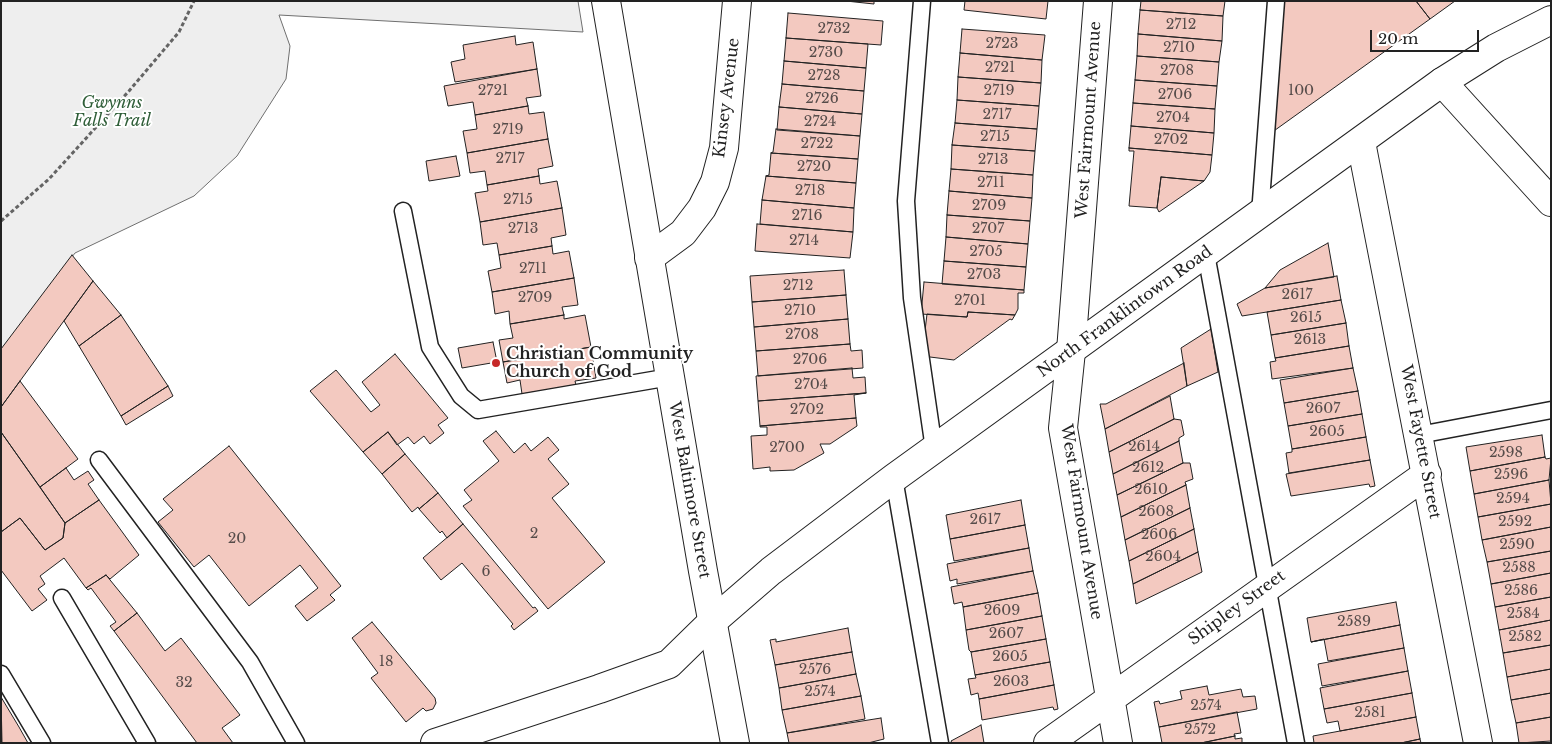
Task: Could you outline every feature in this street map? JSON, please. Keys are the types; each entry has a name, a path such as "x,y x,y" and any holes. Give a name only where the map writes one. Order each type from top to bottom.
{"street":[{"name":"West Baltimore Street","path":"606,1 712,622 735,743"},
{"name":"Kinsey Avenue","path":"649,258 683,233 702,208 715,182 724,148 737,1"},
{"name":"West Fairmount Avenue","path":"1098,1 1071,351 1063,428 1118,743"},
{"name":"North Franklintown Road","path":"437,742 669,664 712,622 771,572 894,478 1362,142 1442,82 1496,48 1551,20"},
{"path":"1442,82 1551,202"},
{"name":"West Fayette Street","path":"1362,142 1478,743"},
{"name":"Shipley Street","path":"1048,743 1427,474"}],"lane":[{"path":"922,1 906,201 912,298 934,449"},
{"path":"1260,214 1276,1"},
{"path":"404,212 430,347 461,396 478,410 670,377"},
{"path":"1206,254 1296,743"},
{"path":"1419,435 1551,410"},
{"path":"99,460 250,662 296,743"},
{"path":"894,478 940,743"},
{"path":"62,598 147,743"},
{"path":"1,674 42,743"}],"path":[{"path":"1,221 49,180 129,91 179,32 194,1"}],"green space":[{"name":"Gwynns Falls Trail","path":"1,1 578,1 583,32 279,15 290,46 286,79 237,156 194,196 75,253 1,351"}],"building":[{"path":"846,1 874,1 874,4"},
{"path":"965,1 1048,1 1046,19 964,10"},
{"path":"1141,1 1225,1 1223,16 1140,10"},
{"path":"1280,1 1416,1 1430,19 1271,133"},
{"path":"1416,1 1455,1 1430,19"},
{"path":"1140,10 1223,16 1222,41 1138,34"},
{"path":"788,13 883,21 881,45 786,38"},
{"path":"962,29 1045,35 1042,60 960,53"},
{"path":"1138,34 1222,41 1219,62 1137,56"},
{"path":"515,36 516,45 533,42 537,69 455,82 451,62 465,59 463,45"},
{"path":"786,38 868,44 866,68 784,61"},
{"path":"960,53 1042,60 1041,83 958,77"},
{"path":"1137,56 1219,62 1217,86 1135,80"},
{"path":"784,61 866,68 864,91 782,84"},
{"path":"537,69 541,96 526,98 528,106 475,115 473,102 448,106 444,86"},
{"path":"958,77 1041,83 1039,106 957,100"},
{"path":"1135,80 1217,86 1215,109 1133,103"},
{"path":"782,84 864,91 862,114 779,107"},
{"path":"957,100 1039,106 1037,129 955,123"},
{"path":"1133,103 1215,109 1214,133 1131,126"},
{"path":"528,106 529,114 544,112 548,139 467,153 463,131 477,129 475,115"},
{"path":"779,107 862,114 860,136 777,130"},
{"path":"955,123 1037,129 1035,151 952,145"},
{"path":"1131,126 1214,133 1212,155 1129,148"},
{"path":"776,129 860,136 858,159 771,153 773,152"},
{"path":"548,139 553,166 538,169 539,176 487,185 485,171 470,173 467,153"},
{"path":"952,145 1035,151 1033,175 951,169"},
{"path":"1129,148 1212,155 1210,172 1204,181 1161,177 1157,208 1129,206 1134,151 1129,151"},
{"path":"771,153 858,159 856,183 766,176 769,175"},
{"path":"456,156 460,176 429,181 426,161"},
{"path":"951,169 1033,175 1032,198 949,191"},
{"path":"539,176 540,184 557,181 562,208 480,222 475,193 488,191 487,185"},
{"path":"766,176 856,183 854,208 762,200"},
{"path":"1161,177 1204,181 1159,212 1157,208"},
{"path":"949,191 1032,198 1030,221 947,215"},
{"path":"762,200 854,208 853,232 760,224"},
{"path":"562,208 566,235 551,238 552,246 499,255 497,243 483,245 480,222"},
{"path":"947,215 1030,221 1028,244 946,237"},
{"path":"757,224 853,232 850,258 755,251"},
{"path":"946,237 1028,244 1026,267 944,261"},
{"path":"1328,243 1334,277 1265,288 1280,270"},
{"path":"552,246 553,254 569,251 574,278 492,292 488,271 501,268 499,255"},
{"path":"72,255 93,281 1,407 1,349"},
{"path":"944,261 1026,267 1024,290 942,284"},
{"path":"844,270 846,295 752,302 750,276"},
{"path":"1337,276 1341,300 1242,316 1237,304 1265,288"},
{"path":"574,278 578,305 562,307 564,315 510,324 509,311 495,314 492,292"},
{"path":"93,281 121,315 79,346 64,321"},
{"path":"924,282 1024,290 1024,293 1018,293 1018,309 1015,315 968,312 967,317 921,314"},
{"path":"846,295 848,319 754,327 752,302"},
{"path":"1341,300 1346,323 1271,335 1267,312"},
{"path":"968,312 1015,315 1012,320 1010,319 954,360 922,356 927,314 967,317"},
{"path":"121,315 168,386 121,416 79,346"},
{"path":"564,315 564,319 585,315 591,347 503,362 499,340 513,338 510,324"},
{"path":"848,319 850,344 756,351 754,327"},
{"path":"1346,323 1349,346 1275,358 1271,335"},
{"path":"1211,329 1218,372 1187,386 1181,348"},
{"path":"493,342 497,362 462,368 458,348"},
{"path":"850,344 851,351 862,350 863,368 758,376 756,351"},
{"path":"1349,346 1353,368 1272,379 1270,362 1276,361 1275,358"},
{"path":"591,347 596,378 575,381 576,385 522,394 520,380 507,383 503,362"},
{"path":"395,354 448,418 438,425 444,433 430,444 424,436 414,444 408,437 397,445 388,432 363,452 310,391 336,370 371,412 380,405 362,382"},
{"path":"1184,363 1187,386 1105,429 1100,404 1106,404"},
{"path":"852,368 853,378 865,377 866,393 758,401 756,376"},
{"path":"1353,368 1358,391 1284,403 1280,380"},
{"path":"20,381 78,459 40,487 1,432 1,407"},
{"path":"168,386 173,396 126,425 121,416"},
{"path":"1358,391 1362,414 1288,426 1284,403"},
{"path":"866,393 854,395 856,418 760,426 758,401"},
{"path":"1170,396 1174,419 1109,452 1105,429"},
{"path":"1362,414 1366,437 1292,449 1288,426"},
{"path":"856,418 857,426 830,444 820,444 824,453 794,470 770,471 770,467 753,469 751,436 767,435 767,427 760,426"},
{"path":"1174,419 1181,420 1184,435 1179,438 1179,441 1113,474 1109,452"},
{"path":"496,431 514,453 525,443 531,451 548,437 559,450 548,459 569,484 552,498 605,562 548,609 463,506 472,500 464,490 499,461 483,441"},
{"path":"1,432 65,523 63,538 45,550 20,518 1,532"},
{"path":"388,432 405,454 382,474 363,452"},
{"path":"1542,435 1545,457 1470,471 1466,447"},
{"path":"1366,437 1370,460 1289,473 1286,453 1292,452 1292,449"},
{"path":"1179,441 1183,463 1117,495 1113,474"},
{"path":"229,446 341,586 330,595 335,600 307,621 295,606 318,588 300,565 249,606 209,555 194,567 158,522 173,510 163,499"},
{"path":"405,454 438,493 419,509 418,507 412,512 382,474"},
{"path":"1545,457 1546,459 1551,458 1549,480 1474,494 1470,471"},
{"path":"1370,460 1375,486 1370,487 1369,484 1291,496 1286,474"},
{"path":"1183,463 1190,463 1193,479 1185,482 1186,485 1121,517 1117,495"},
{"path":"66,468 74,480 88,471 94,480 88,484 99,500 65,523 40,487"},
{"path":"1549,480 1551,504 1478,517 1474,494"},
{"path":"1186,485 1190,508 1125,540 1121,517"},
{"path":"438,493 463,524 447,538 442,531 440,533 419,509"},
{"path":"99,500 139,555 110,579 106,575 86,588 64,558 40,576 45,584 38,589 47,600 32,611 1,570 1,532 20,518 45,550 63,538 65,523"},
{"path":"1021,500 1025,525 950,539 946,515"},
{"path":"1551,504 1551,527 1482,540 1478,517"},
{"path":"1190,508 1194,529 1129,561 1125,540"},
{"path":"463,524 533,608 535,607 538,611 514,630 511,626 513,624 462,563 441,580 423,558"},
{"path":"1025,525 1029,548 954,561 950,539"},
{"path":"1551,527 1551,551 1487,562 1482,540"},
{"path":"1194,529 1198,552 1133,584 1129,561"},
{"path":"1029,548 1033,571 957,584 957,579 950,581 947,564"},
{"path":"1551,551 1551,573 1491,584 1487,562"},
{"path":"1198,552 1202,572 1136,604 1133,584"},
{"path":"1033,571 1038,593 963,607 962,602 954,604 951,587"},
{"path":"1551,573 1551,597 1495,607 1491,584"},
{"path":"106,575 137,613 114,631 110,626 116,622 91,588 88,590 86,588"},
{"path":"1038,593 1042,616 966,630 963,607"},
{"path":"1551,597 1551,620 1499,630 1495,607"},
{"path":"1396,602 1400,625 1311,642 1307,618"},
{"path":"137,613 165,651 181,638 240,715 222,728 233,743 197,743 114,631"},
{"path":"1042,616 1046,639 971,652 969,650 966,630"},
{"path":"1551,620 1551,645 1503,653 1499,630"},
{"path":"372,622 435,698 436,703 433,709 426,711 423,708 406,722 371,678 378,673 352,638"},
{"path":"1400,625 1404,648 1328,661 1324,639"},
{"path":"848,628 852,652 775,665 770,640 776,639 776,642"},
{"path":"1046,639 1050,662 975,675 971,652"},
{"path":"1551,645 1551,669 1507,677 1503,653"},
{"path":"1404,648 1408,671 1322,686 1318,664"},
{"path":"852,652 856,674 779,688 775,665"},
{"path":"1050,662 1054,685 979,699 978,693 971,695 968,679 976,678 975,675"},
{"path":"1551,669 1551,693 1511,700 1507,677"},
{"path":"1408,671 1412,693 1324,709 1320,688"},
{"path":"856,674 861,696 782,710 779,688"},
{"path":"1054,685 1058,709 1054,710 1053,707 982,720 979,699"},
{"path":"1207,686 1209,695 1241,689 1243,697 1255,696 1257,709 1159,727 1154,702 1159,701 1160,704 1182,699 1180,691"},
{"path":"1412,693 1416,717 1340,731 1338,721 1327,723 1324,709"},
{"path":"1551,693 1551,717 1516,723 1511,700"},
{"path":"861,696 865,719 787,733 782,710"},
{"path":"1,697 19,727 28,743 2,743"},
{"path":"1237,712 1241,733 1234,734 1235,736 1201,743 1162,743 1159,727"},
{"path":"1416,717 1420,739 1401,743 1314,743 1313,736"},
{"path":"1551,717 1551,741 1519,743 1516,723"},
{"path":"881,718 884,739 868,743 789,743 787,733"},
{"path":"981,725 984,743 952,743 951,741"},
{"path":"1235,736 1235,739 1242,738 1242,743 1201,743"},
{"path":"1420,739 1421,743 1401,743"}],"place":[{"name":"Christian Community Church of God","path":"496,363"}]}
